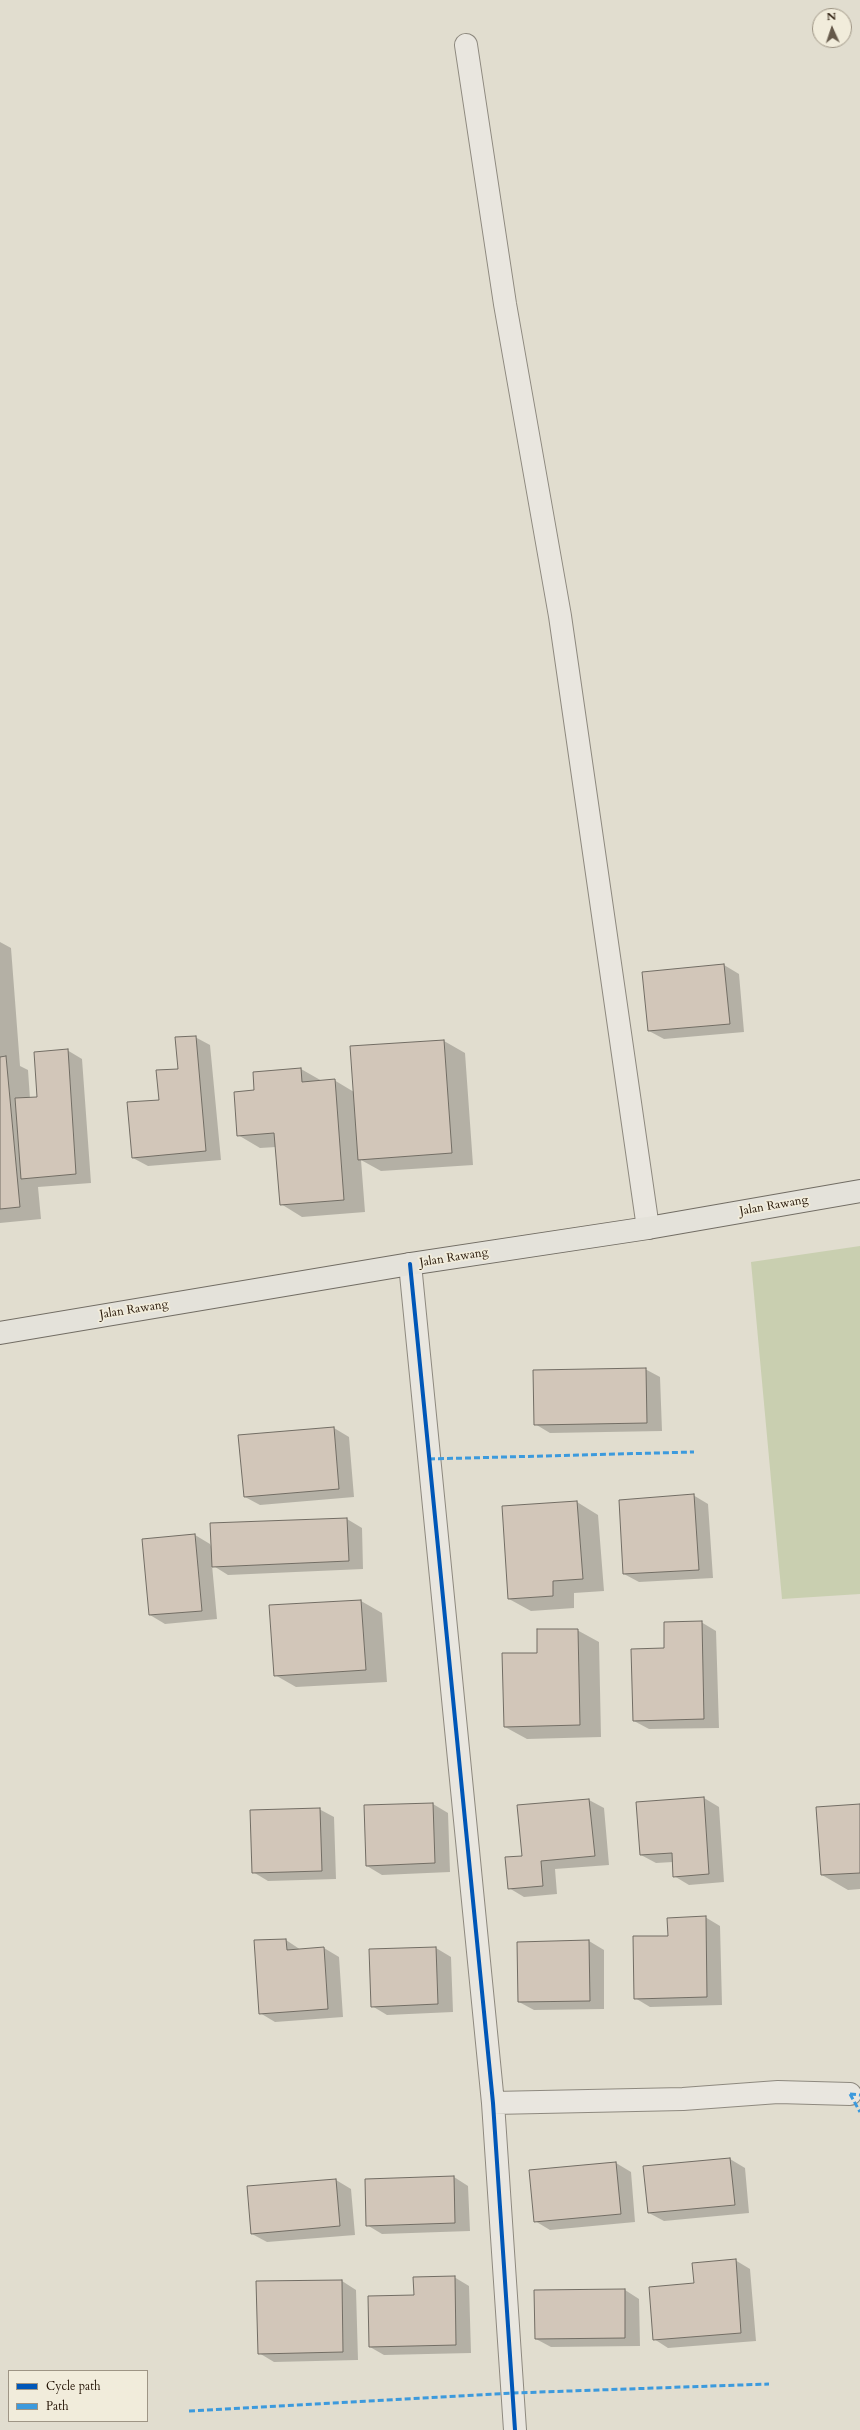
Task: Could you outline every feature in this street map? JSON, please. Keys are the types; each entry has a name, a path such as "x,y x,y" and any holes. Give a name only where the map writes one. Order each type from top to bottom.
{"main road":[{"name":"Jalan Rawang","path":"0,1333 410,1264 648,1228 860,1191"}],"street":[{"path":"466,44 505,304 560,616 648,1228"},
{"path":"410,1264 493,2103 515,2430"},
{"path":"493,2103 683,2099 778,2092 850,2094"}],"green space":[{"path":"860,1246 860,1594 782,1599 751,1262"}],"building":[{"path":"724,964 730,1024 648,1031 642,972"},
{"path":"196,1036 206,1151 132,1158 127,1102 159,1100 156,1070 178,1069 175,1037"},
{"path":"444,1040 452,1153 358,1160 350,1046"},
{"path":"68,1049 76,1174 21,1179 15,1098 37,1097 34,1052"},
{"path":"6,1056 20,1207 0,1209 0,1057"},
{"path":"301,1068 302,1082 335,1079 344,1200 280,1205 274,1133 237,1136 234,1092 254,1090 253,1072"},
{"path":"646,1368 647,1423 534,1425 533,1370"},
{"path":"334,1427 339,1489 244,1497 238,1435"},
{"path":"694,1494 699,1570 623,1574 619,1500"},
{"path":"577,1501 583,1579 553,1581 553,1596 508,1599 502,1506"},
{"path":"347,1518 349,1561 212,1567 210,1523"},
{"path":"195,1534 202,1611 149,1615 142,1539"},
{"path":"361,1600 366,1670 274,1676 269,1605"},
{"path":"702,1621 704,1719 633,1721 631,1649 664,1648 664,1622"},
{"path":"537,1629 578,1629 580,1725 504,1727 502,1653 537,1653"},
{"path":"704,1797 709,1874 673,1877 672,1853 640,1855 636,1802"},
{"path":"589,1799 595,1856 541,1861 543,1886 508,1889 505,1857 522,1856 517,1805"},
{"path":"433,1803 435,1863 366,1866 364,1805"},
{"path":"860,1804 860,1873 821,1875 816,1807"},
{"path":"320,1808 322,1871 252,1873 250,1810"},
{"path":"706,1916 707,1997 634,1999 633,1936 668,1936 667,1918"},
{"path":"286,1939 287,1950 324,1947 328,2009 259,2014 254,1940"},
{"path":"589,1940 590,2001 518,2002 517,1942"},
{"path":"436,1947 438,2004 371,2007 369,1949"},
{"path":"730,2158 735,2205 648,2213 643,2166"},
{"path":"616,2162 621,2214 534,2222 529,2170"},
{"path":"454,2176 455,2223 366,2226 365,2179"},
{"path":"336,2179 340,2226 251,2234 247,2186"},
{"path":"736,2259 741,2333 653,2340 649,2287 694,2283 692,2263"},
{"path":"455,2276 456,2345 369,2347 368,2296 414,2295 413,2277"},
{"path":"342,2280 343,2352 258,2354 256,2281"},
{"path":"625,2289 625,2338 535,2339 534,2290"}],"marked path":[{"path":"429,1459 694,1452"},
{"path":"850,2094 860,2112"},
{"path":"850,2094 860,2095"},
{"path":"189,2411 513,2393 769,2384"}],"cycle path":[{"path":"410,1264 493,2103 515,2430"}]}
